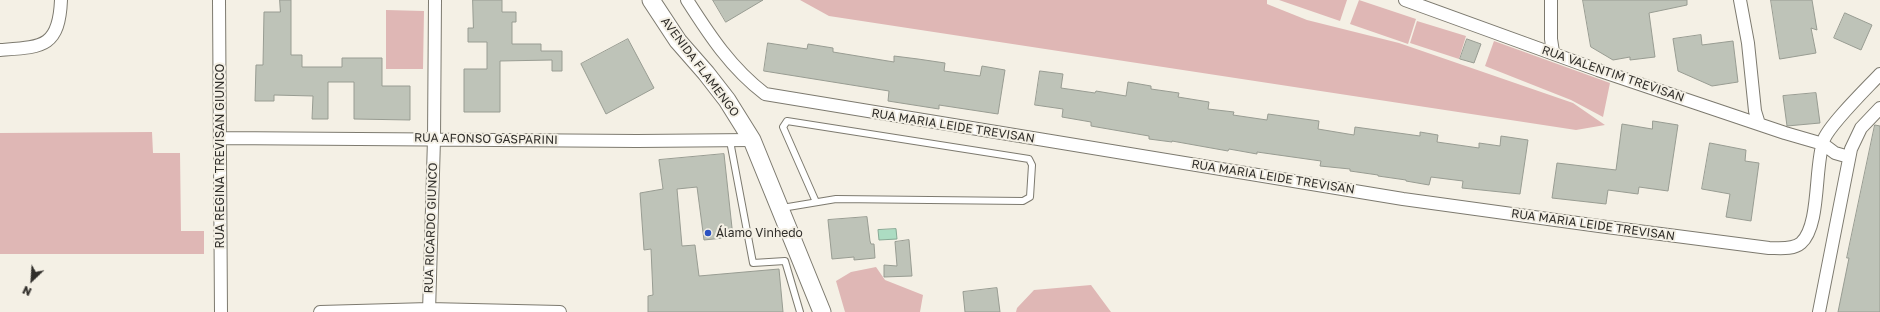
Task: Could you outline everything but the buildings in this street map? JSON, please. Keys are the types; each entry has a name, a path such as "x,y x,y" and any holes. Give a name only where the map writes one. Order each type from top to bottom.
{"street":[{"path":"0,50 31,48 45,42 55,34 60,21 61,0"},
{"name":"RUA REGINA TREVISAN GIUNCO","path":"218,0 221,312"},
{"name":"RUA RICARDO GIUNCO","path":"429,311 434,139 435,0"},
{"name":"AVENIDA FLAMENGO","path":"651,0 678,41 727,100 752,140 822,312"},
{"name":"RUA MARIA LEIDE TREVISAN","path":"687,0 718,48 748,80 766,94 1403,199 1769,248 1790,248 1802,243 1813,223 1823,144"},
{"name":"RUA VALENTIM TREVISAN","path":"1405,0 1553,52 1598,70 1823,144 1835,154 1849,157"},
{"path":"1551,0 1551,39 1553,52"},
{"path":"1740,0 1748,43 1755,112 1759,124"},
{"path":"1823,144 1825,138 1836,123 1880,74"},
{"path":"1819,312 1849,157 1855,138 1861,128 1880,108"},
{"name":"RUA AFONSO GASPARINI","path":"220,138 752,140"},
{"path":"320,312 560,312"}],"lane":[{"path":"780,208 836,199 1023,201 1030,197 1032,166 1029,159 787,121 783,127 816,202"},
{"path":"730,141 752,263 785,261 800,312"}],"shaded area":[{"path":"800,0 1267,0 1267,4 1307,20 1399,43 1573,103 1605,125 1576,130 829,16"},
{"path":"1279,0 1347,0 1340,21"},
{"path":"1359,0 1416,19 1408,44 1350,24"},
{"path":"386,10 424,11 423,69 386,69"},
{"path":"1417,21 1466,36 1459,59 1410,43"},
{"path":"1494,41 1610,83 1603,117 1571,100 1485,66"},
{"path":"152,132 153,153 180,153 181,231 204,231 204,254 0,254 0,133"},
{"path":"896,229 897,239 879,240 878,230"},
{"path":"876,267 885,280 923,295 920,312 845,312 836,281 851,272"},
{"path":"1091,285 1111,312 1016,312 1017,308 1034,290"}],"place":[{"name":"Álamo Vinhedo","path":"708,233"}]}
